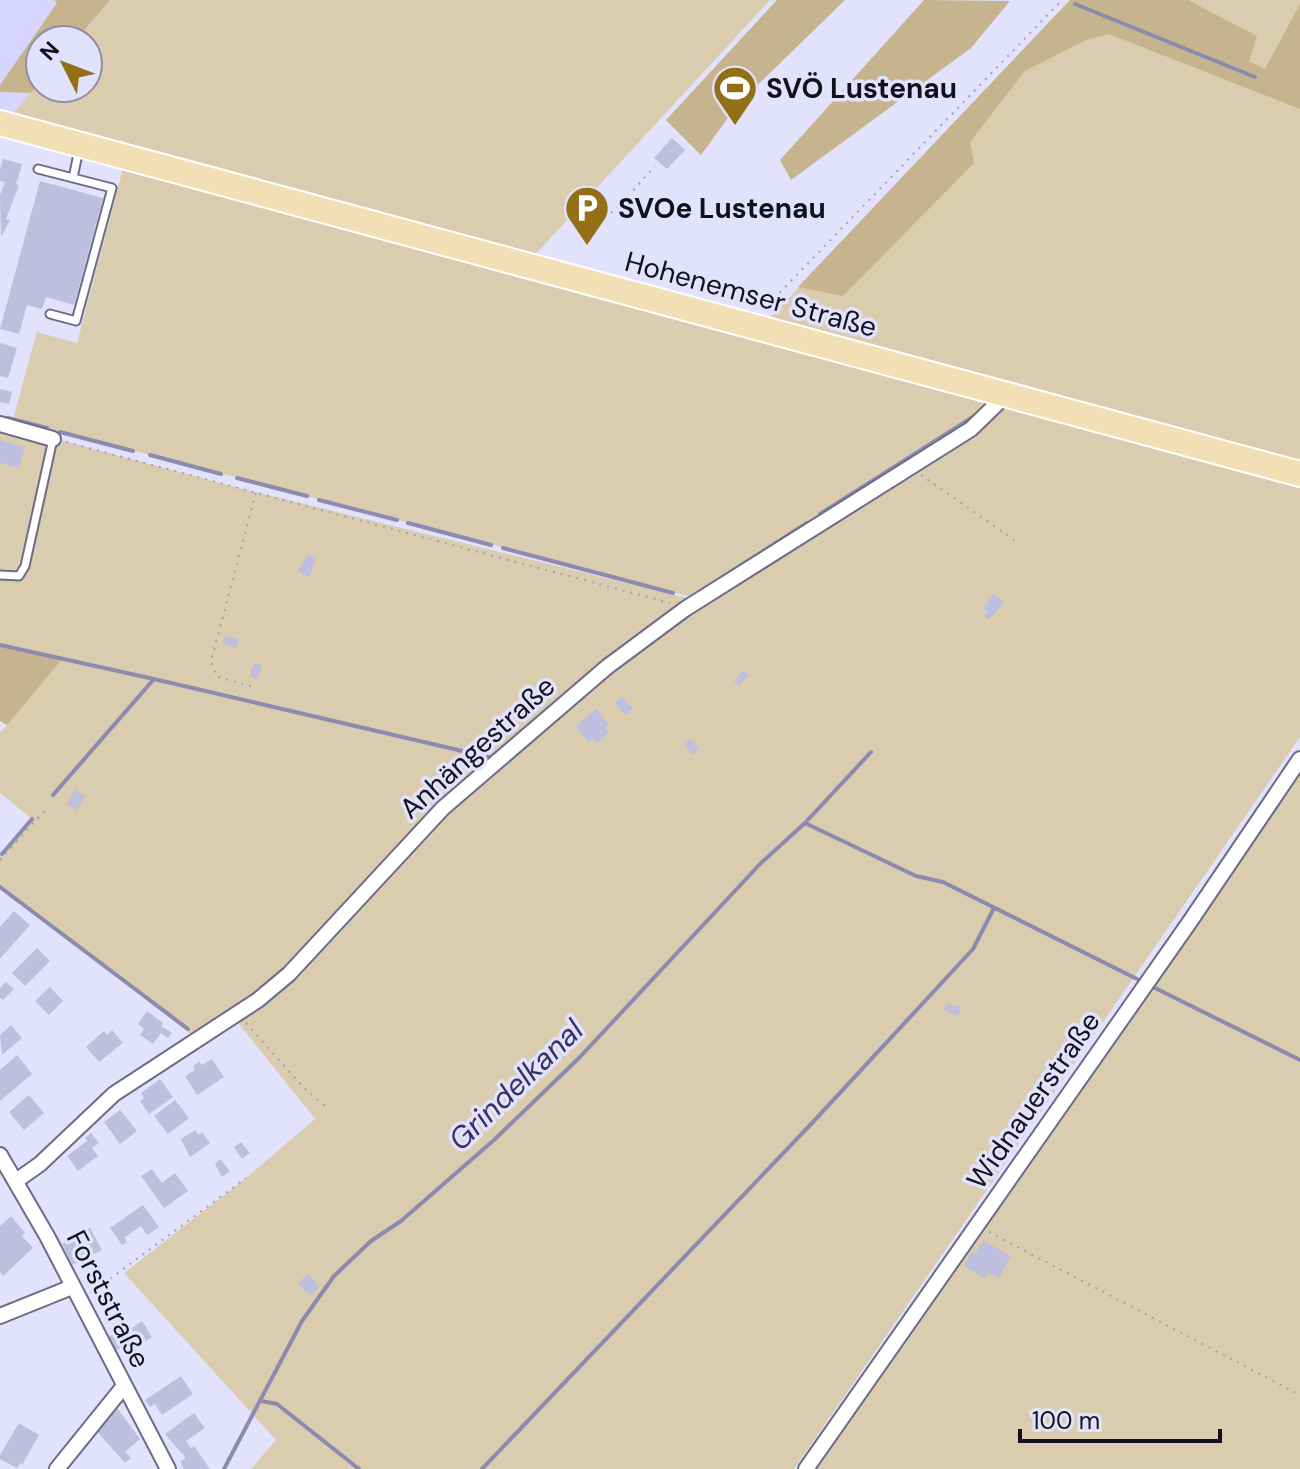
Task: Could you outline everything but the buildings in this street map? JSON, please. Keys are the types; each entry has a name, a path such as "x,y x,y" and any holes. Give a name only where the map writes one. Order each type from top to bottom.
{"main road":[{"name":"Hohenemser Straße","path":"1,127 80,145 1300,474"}],"street":[{"name":"Anhängestraße","path":"16,1181 40,1164 93,1111 122,1088 258,1000 299,964 443,808 607,667 685,609 971,429 1006,395"},
{"path":"0,424 53,439"},
{"name":"Widnauerstraße","path":"806,1469 1189,923 1300,759"},
{"name":"Forststraße","path":"0,1155 81,1301 168,1469"},
{"path":"0,1316 72,1287"},
{"path":"57,1469 124,1386"}],"lane":[{"path":"73,178 80,145"},
{"path":"38,169 112,188 76,321 50,314"},
{"path":"0,575 19,576 25,566 53,439"}],"path":[{"path":"749,325 1062,0"},
{"path":"593,229 621,204 655,166"},
{"path":"53,439 661,599 685,609"},
{"path":"911,466 928,482 1017,542"},
{"path":"251,686 217,677 211,661 256,492"},
{"path":"0,860 48,807"},
{"path":"237,1014 303,1087 325,1106"},
{"path":"81,1301 246,1178"},
{"path":"977,1226 1300,1395"}],"shaded area":[{"path":"0,0 77,0 55,24 24,24 24,101 9,118 0,123"},
{"path":"54,0 110,0 90,24 42,24 57,3"},
{"path":"110,0 770,0 532,258 9,118 24,101 24,104 104,104 104,24 90,24"},
{"path":"777,0 845,0 738,104 701,155 666,120"},
{"path":"924,0 1010,1 971,48 791,180 780,160"},
{"path":"1070,0 1300,0 1300,468 767,321"},
{"path":"1070,0 1188,0 1257,36 1249,61 1265,69 1300,4 1300,109 1109,34 1086,40 1025,71 970,142 974,163 843,296 798,287"},
{"path":"24,50 24,93 0,92 0,85"},
{"path":"126,157 1300,486 1300,737 794,1469 251,1469 276,1440 124,1273 246,1178 315,1119 231,1014 193,1036 0,887 0,856 32,819 0,793 0,733 61,659 0,645 0,424 235,487 703,602 875,492 871,483 693,596 688,596 13,419 37,332 77,343"},
{"path":"0,645 62,659 7,725 0,721"},
{"path":"1300,771 1300,1469 816,1469"}],"waterway":[{"path":"1075,4 1255,77"},
{"path":"820,514 976,415"},
{"path":"8,418 47,428"},
{"path":"60,432 133,451"},
{"path":"150,455 221,474"},
{"path":"237,478 307,496"},
{"path":"319,500 397,520"},
{"path":"408,523 491,545"},
{"path":"704,589 807,523"},
{"path":"503,548 673,593"},
{"path":"0,645 154,679 53,795"},
{"path":"154,679 488,757"},
{"name":"Grindelkanal","path":"224,1469 302,1321 334,1276 371,1241 401,1221 494,1140 579,1058 761,863 805,823 871,752"},
{"path":"2,854 32,819"},
{"path":"805,823 916,876 943,882 1139,980"},
{"path":"0,887 188,1029"},
{"path":"482,1469 813,1122 973,949 994,908"},
{"path":"1151,986 1300,1060"},
{"path":"261,1401 277,1404 359,1469"}],"place":[{"name":"SVÖ Lustenau","path":"735,127"},
{"name":"SVOe Lustenau","path":"587,247"}]}
